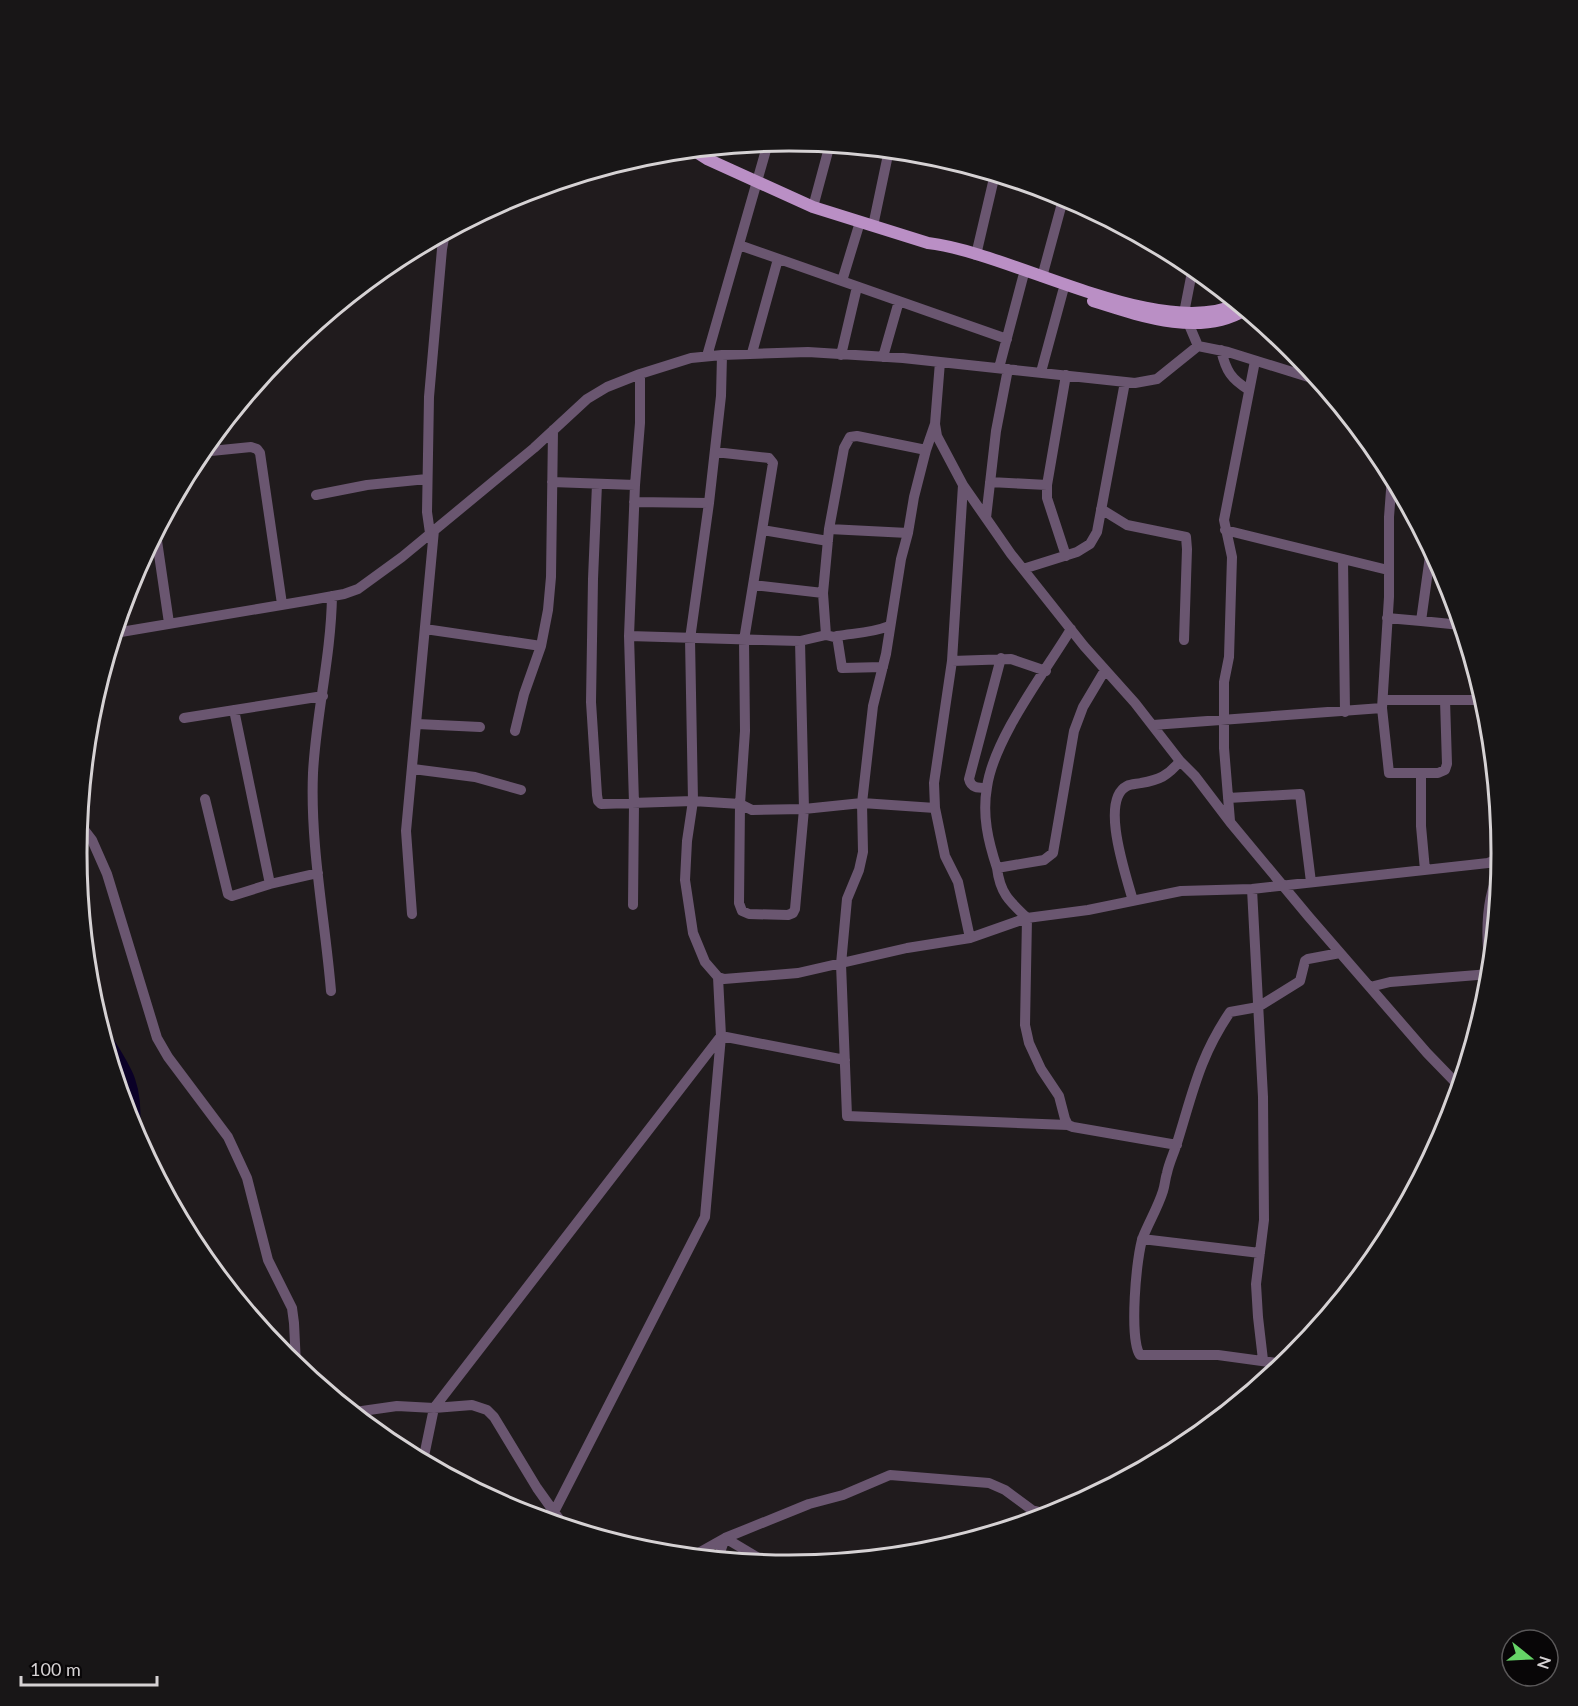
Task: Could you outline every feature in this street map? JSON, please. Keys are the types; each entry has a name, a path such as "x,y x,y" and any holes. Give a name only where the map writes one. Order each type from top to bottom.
{"main road":[{"path":"711,156 757,183 813,207 928,243 943,245 1042,277 1186,318 1224,320 1238,313"},
{"path":"928,243 942,252 1127,312 1172,321 1209,314 1230,307"}],"street":[{"path":"707,356 766,152"},
{"path":"813,207 828,153"},
{"path":"873,226 886,158"},
{"path":"976,255 993,182"},
{"path":"1042,277 1061,206"},
{"path":"842,281 860,222"},
{"path":"412,914 406,831 432,531 427,512 429,397 443,242"},
{"path":"739,245 1007,339"},
{"path":"752,353 778,259"},
{"path":"986,518 1007,339 1023,277"},
{"path":"1191,278 1186,318 1197,346"},
{"path":"841,355 857,287"},
{"path":"1041,372 1063,291"},
{"path":"883,357 899,301"},
{"path":"123,632 332,596 358,589 432,531 587,399 607,387 678,361 707,356 798,351 940,362 1136,383 1157,379 1197,346 1221,350 1303,375"},
{"path":"1221,350 1226,369 1239,384 1249,390"},
{"path":"722,355 721,396 715,452 690,639 693,801 687,841 685,880 693,933 705,962 718,977 724,979 798,974 908,948 984,935 1027,918 1088,910 1181,891 1252,889 1491,862"},
{"path":"1230,822 1223,720 1224,682 1229,657 1232,557 1224,520 1255,361"},
{"path":"940,362 935,424 937,436 963,485 986,518 1071,629 1153,725 1282,885 1454,1080"},
{"path":"633,905 634,803 629,636 634,502 640,423 640,374"},
{"path":"1066,375 1047,485 1047,498 1066,556"},
{"path":"1023,569 1077,552 1090,544 1097,532 1125,382"},
{"path":"935,424 914,497 889,626 889,641 873,706 862,803 863,852 859,870 847,898 841,964 847,1116 1068,1125 1177,1145"},
{"path":"515,731 524,694 542,646 551,578 553,430"},
{"path":"883,667 842,668 823,593 829,529 844,448 850,437 857,436 926,450"},
{"path":"214,451 251,447 260,453 282,604"},
{"path":"715,452 772,459 773,463 744,640 745,731 740,804 738,903 742,911 749,914 788,915 793,913 804,808 800,641"},
{"path":"315,495 368,485 427,479"},
{"path":"552,482 635,485"},
{"path":"990,482 1047,485"},
{"path":"597,484 591,702 597,795 601,804 693,801 740,804 752,810 862,803 935,808"},
{"path":"963,485 952,661 934,783 935,808 945,856 958,882 970,938"},
{"path":"1391,492 1382,704 1389,773 1438,773 1445,770 1447,764 1444,700"},
{"path":"634,502 709,503"},
{"path":"1101,509 1127,525 1186,537 1184,640"},
{"path":"829,529 908,533"},
{"path":"762,530 828,541"},
{"path":"1225,530 1388,570"},
{"path":"158,546 169,623"},
{"path":"1343,559 1345,712"},
{"path":"1421,621 1429,564"},
{"path":"753,585 823,593"},
{"path":"332,596 331,634 313,773 318,873 332,991"},
{"path":"1387,618 1453,624"},
{"path":"629,636 800,641 832,635 874,632 889,626"},
{"path":"425,629 542,646"},
{"path":"1068,1125 1059,1096 1041,1069 1029,1043 1025,1025 1027,918 999,886 997,868 987,838 985,812 989,775 1002,743 1071,629"},
{"path":"986,788 974,788 969,778 1001,658"},
{"path":"952,661 1011,659 1046,671"},
{"path":"997,868 1044,860 1053,853 1074,731 1083,707 1105,670"},
{"path":"184,718 323,696"},
{"path":"1153,725 1345,712 1382,704 1474,700"},
{"path":"234,710 270,884"},
{"path":"417,724 480,727"},
{"path":"1133,901 1115,829 1114,814 1119,794 1127,786 1162,779 1172,772 1180,761"},
{"path":"413,769 476,777 521,790"},
{"path":"1421,773 1421,826 1425,870"},
{"path":"1228,798 1300,794 1311,882"},
{"path":"205,799 228,894 232,896 318,873"},
{"path":"88,834 107,874 157,1038 168,1057 228,1137 247,1178 268,1260 292,1308 295,1351"},
{"path":"1252,889 1263,1097 1264,1220 1257,1284 1257,1317 1263,1360"},
{"path":"1272,1362 1218,1355 1155,1356 1140,1354 1137,1346 1134,1300 1142,1239 1164,1190 1167,1172 1197,1074 1216,1033 1230,1012 1258,1007 1300,981 1305,961 1308,959 1340,953"},
{"path":"1370,987 1390,982 1481,973"},
{"path":"554,1512 705,1217 721,1036 718,977"},
{"path":"721,1036 845,1060"},
{"path":"425,1453 434,1408 721,1036"},
{"path":"1142,1239 1260,1253"},
{"path":"363,1411 397,1406 434,1408 472,1406 487,1410 494,1417 510,1446 557,1516"},
{"path":"704,1550 725,1538 809,1504 843,1495 890,1474 989,1483 1005,1490 1035,1511"},
{"path":"720,1551 725,1538"},
{"path":"725,1538 750,1553"}],"waterway":[{"path":"120,1065 128,1081 131,1099"}]}
